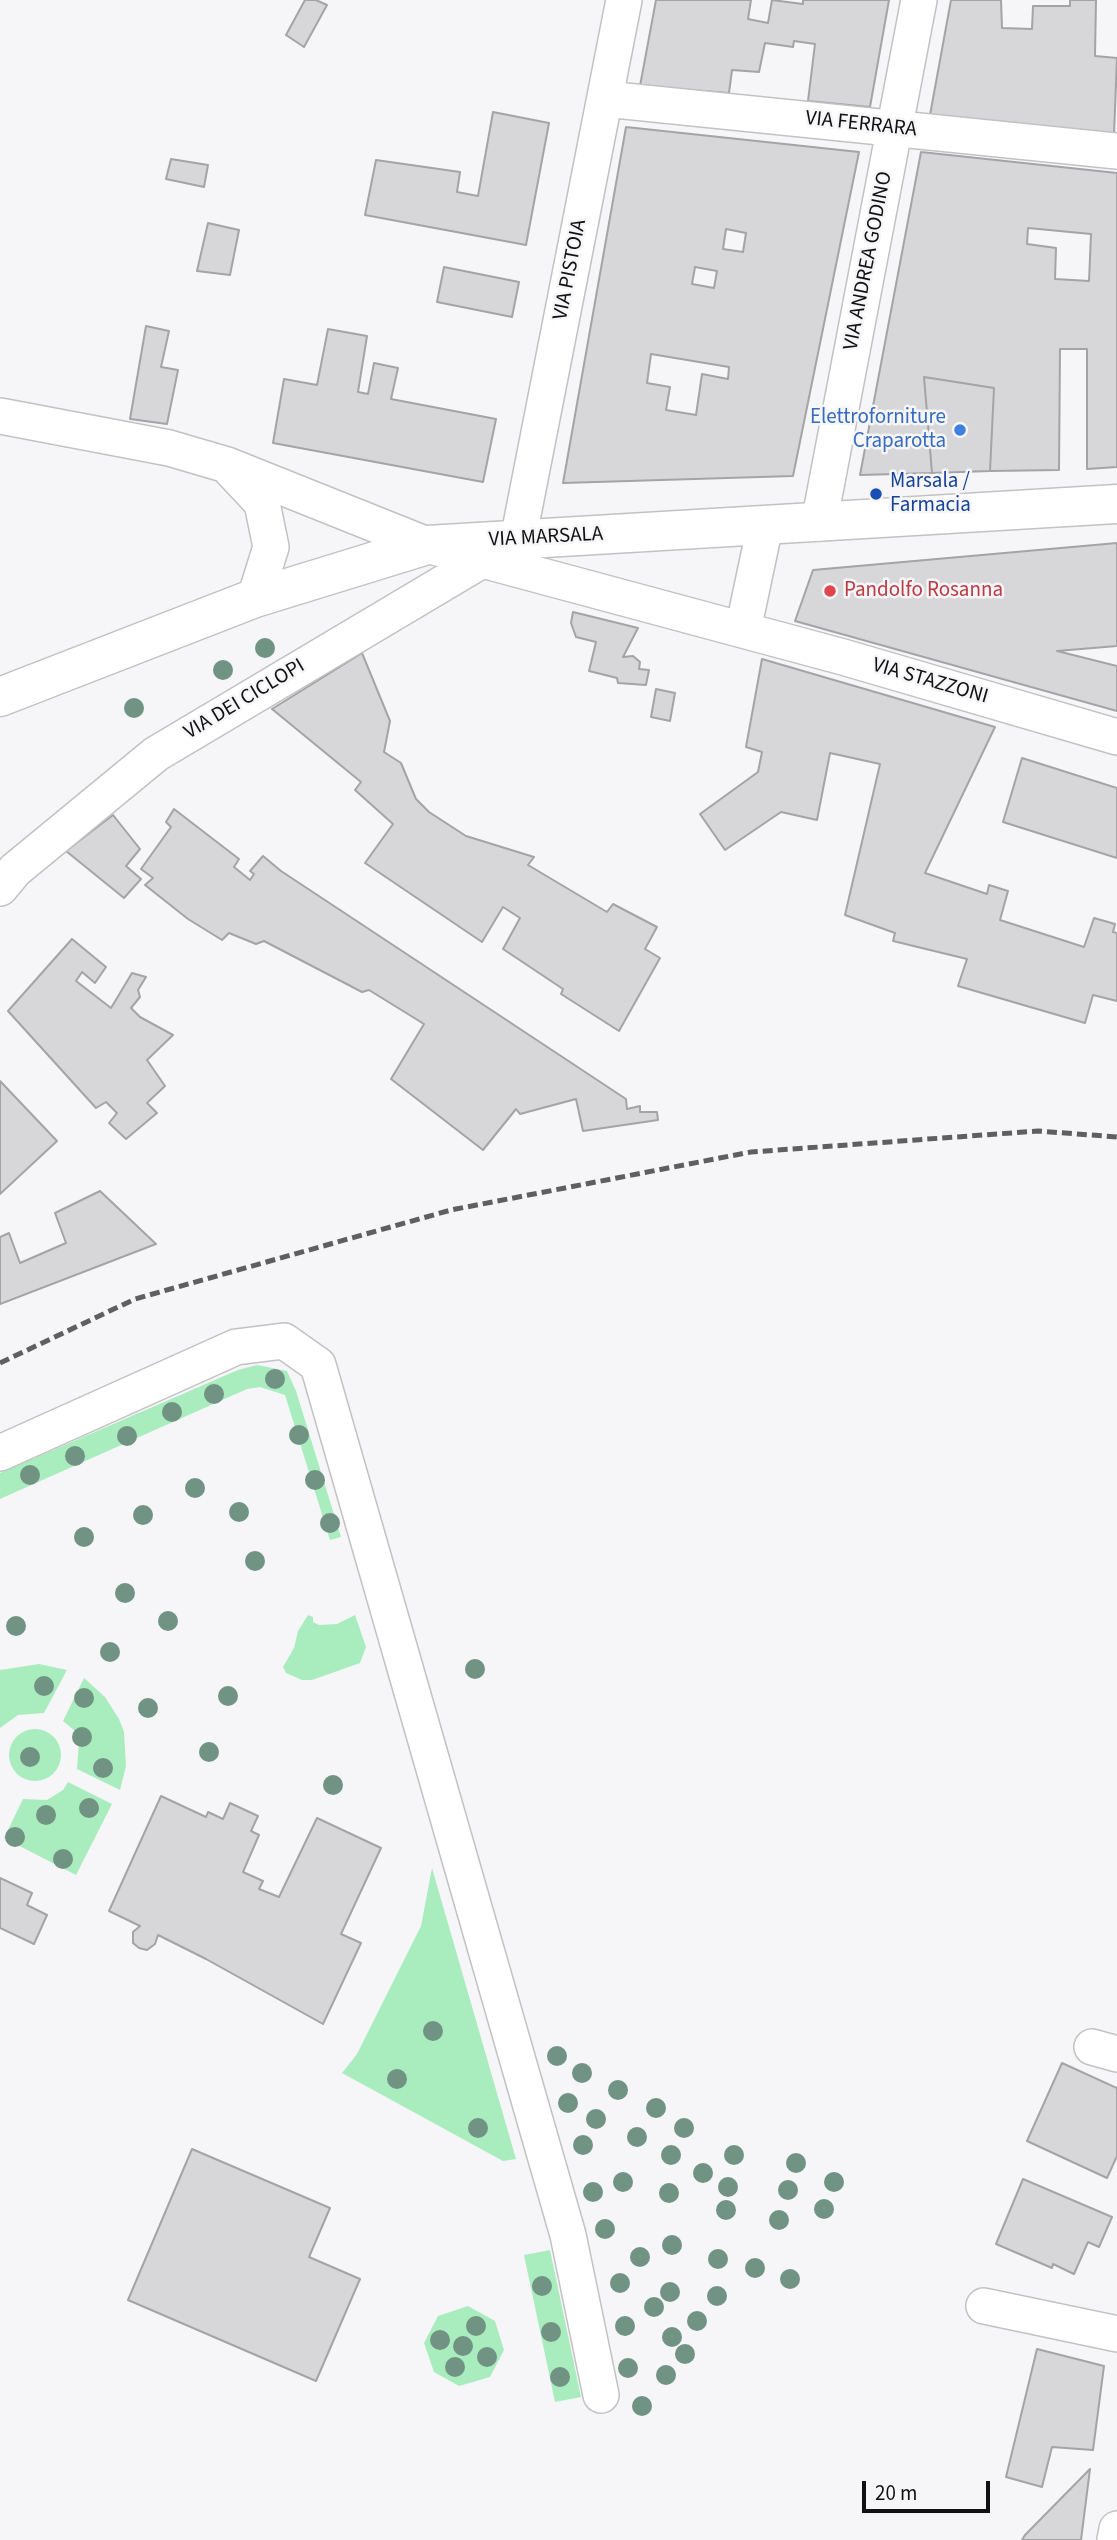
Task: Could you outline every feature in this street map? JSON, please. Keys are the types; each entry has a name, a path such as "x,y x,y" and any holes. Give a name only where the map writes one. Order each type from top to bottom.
{"main road":[{"name":"VIA MARSALA","path":"0,697 255,597 427,545 504,547 765,526 1117,504"}],"street":[{"name":"VIA PISTOIA","path":"504,547 605,99 624,0"},
{"name":"VIA ANDREA GODINO","path":"819,523 919,0"},
{"name":"VIA FERRARA","path":"605,99 1117,151"},
{"path":"0,416 169,448 227,465 427,545"},
{"path":"227,465 262,503 271,547 255,597"},
{"path":"743,630 765,526"},
{"name":"VIA STAZZONI","path":"504,547 743,630 1117,737"},
{"name":"VIA DEI CICLOPI","path":"0,888 15,870 156,754 504,547"},
{"path":"0,1453 236,1347 284,1341 318,1365 568,2235 601,2395"},
{"path":"984,2306 1117,2334"},
{"path":"1115,2540 1117,2529"}],"green space":[{"path":"257,1365 287,1371 296,1391 341,1537 330,1540 285,1395 260,1387 247,1389 0,1499 0,1473 238,1370"},
{"path":"308,1615 319,1625 337,1624 355,1615 366,1647 360,1663 312,1680 302,1680 286,1673 283,1667"},
{"path":"39,1664 67,1670 44,1713 18,1715 0,1728 0,1670"},
{"path":"84,1678 105,1697 124,1732 126,1766 120,1790 77,1769 79,1741 75,1731 63,1721"},
{"path":"35,1729 45,1731 53,1737 59,1745 59,1765 53,1773 45,1779 35,1781 25,1779 17,1773 11,1765 9,1755 11,1745 17,1737 25,1731"},
{"path":"68,1782 112,1804 76,1875 4,1838 23,1799 47,1800 63,1790"},
{"path":"432,1868 516,2159 503,2161 342,2073 357,2054 421,1926"},
{"path":"550,2250 581,2397 555,2402 524,2255"},
{"path":"468,2306 495,2321 504,2350 490,2377 459,2386 434,2372 424,2343 438,2316"}],"building":[{"path":"305,0 316,0 327,5 304,47 286,35"},
{"path":"656,0 751,0 748,19 768,23 772,0 803,4 803,0 889,0 870,107 808,101 815,44 794,41 793,47 765,43 759,72 732,70 729,93 640,86"},
{"path":"951,0 1001,0 1002,28 1032,29 1033,6 1070,6 1070,0 1096,0 1095,56 1117,58 1114,135 930,115"},
{"path":"493,112 549,123 526,245 365,215 376,160 460,172 457,192 478,196"},
{"path":"626,127 859,152 793,476 563,483","holes":["726,229 746,233 743,252 723,249","695,267 717,271 714,288 692,284","651,354 729,367 728,379 702,374 696,415 666,410 670,387 647,383"]},
{"path":"921,152 1117,173 1117,467 1087,469 1087,349 1060,349 1059,470 990,471 994,388 924,377 932,473 860,475","holes":["1028,228 1091,234 1089,281 1055,279 1056,248 1027,244"]},
{"path":"171,159 208,165 204,187 166,179"},
{"path":"208,223 239,230 230,275 197,271"},
{"path":"444,267 519,282 512,317 437,302"},
{"path":"146,326 169,331 161,367 178,370 167,424 130,419"},
{"path":"328,329 367,336 358,392 368,394 374,363 398,368 391,399 496,419 483,482 273,443 284,379 317,385"},
{"name":"Elettroforniture Craparotta","path":"924,377 994,388 990,471 932,473"},
{"path":"1117,543 1117,646 1057,651 1117,666 1117,711 795,621 813,570"},
{"path":"573,612 638,628 623,657 633,656 640,662 639,669 649,670 646,685 618,683 617,678 589,671 596,642 576,637 571,623"},
{"path":"362,653 390,721 384,752 401,763 416,799 429,812 466,836 534,857 528,865 607,912 613,904 657,927 645,949 660,958 619,1031 561,994 563,989 503,949 520,918 503,907 482,942 365,863 393,824 355,790 361,782 272,709"},
{"path":"762,659 995,727 925,873 987,894 989,885 1008,891 1000,920 1084,947 1094,918 1115,924 1113,932 1117,933 1117,1001 1093,995 1085,1023 958,986 967,959 893,941 895,933 845,915 880,764 830,753 817,820 781,812 725,850 700,814 758,772 762,752 746,747"},
{"path":"656,689 675,693 670,721 651,717"},
{"path":"1022,758 1117,788 1117,858 1003,822"},
{"path":"174,809 239,859 234,867 250,880 254,874 250,871 263,856 281,871 626,1099 627,1109 640,1106 640,1112 657,1112 658,1120 583,1131 576,1099 520,1114 516,1109 483,1150 391,1079 424,1024 369,990 362,992 264,941 256,944 229,933 222,940 188,919 145,885 153,878 141,869 171,827 166,822"},
{"path":"113,815 140,849 126,866 141,879 124,898 66,851"},
{"path":"72,939 106,967 95,983 82,972 76,981 111,1008 132,973 146,977 138,990 140,997 131,1008 140,1017 173,1035 147,1060 165,1086 147,1103 157,1113 126,1139 109,1123 117,1113 106,1102 96,1108 8,1011"},
{"path":"0,1081 57,1141 0,1194"},
{"path":"100,1191 156,1244 0,1304 0,1237 9,1233 20,1263 66,1243 55,1213"},
{"path":"161,1796 206,1817 208,1812 223,1819 230,1803 258,1816 251,1831 259,1835 243,1872 263,1881 259,1889 279,1897 317,1818 381,1848 341,1934 361,1943 323,2024 158,1935 155,1944 147,1950 139,1948 133,1943 133,1932 140,1926 109,1911"},
{"path":"0,1878 32,1893 27,1905 47,1915 34,1944 0,1928"},
{"path":"1062,2063 1117,2088 1117,2156 1107,2178 1027,2141"},
{"path":"192,2149 330,2208 309,2257 360,2279 316,2381 128,2300"},
{"path":"1023,2179 1112,2217 1099,2247 1088,2242 1074,2274 1053,2264 1052,2268 996,2244"},
{"path":"1037,2349 1104,2366 1093,2450 1052,2447 1042,2487 1006,2477"},
{"path":"1090,2469 1081,2540 1022,2540 1025,2535"}],"railway":[{"path":"0,1363 135,1299 451,1210 751,1152 1038,1131 1117,1137"}],"place":[{"name":"Elettroforniture Craparotta","path":"960,430"},
{"name":"Marsala / Farmacia","path":"876,494"},
{"name":"Pandolfo Rosanna","path":"830,591"}]}
